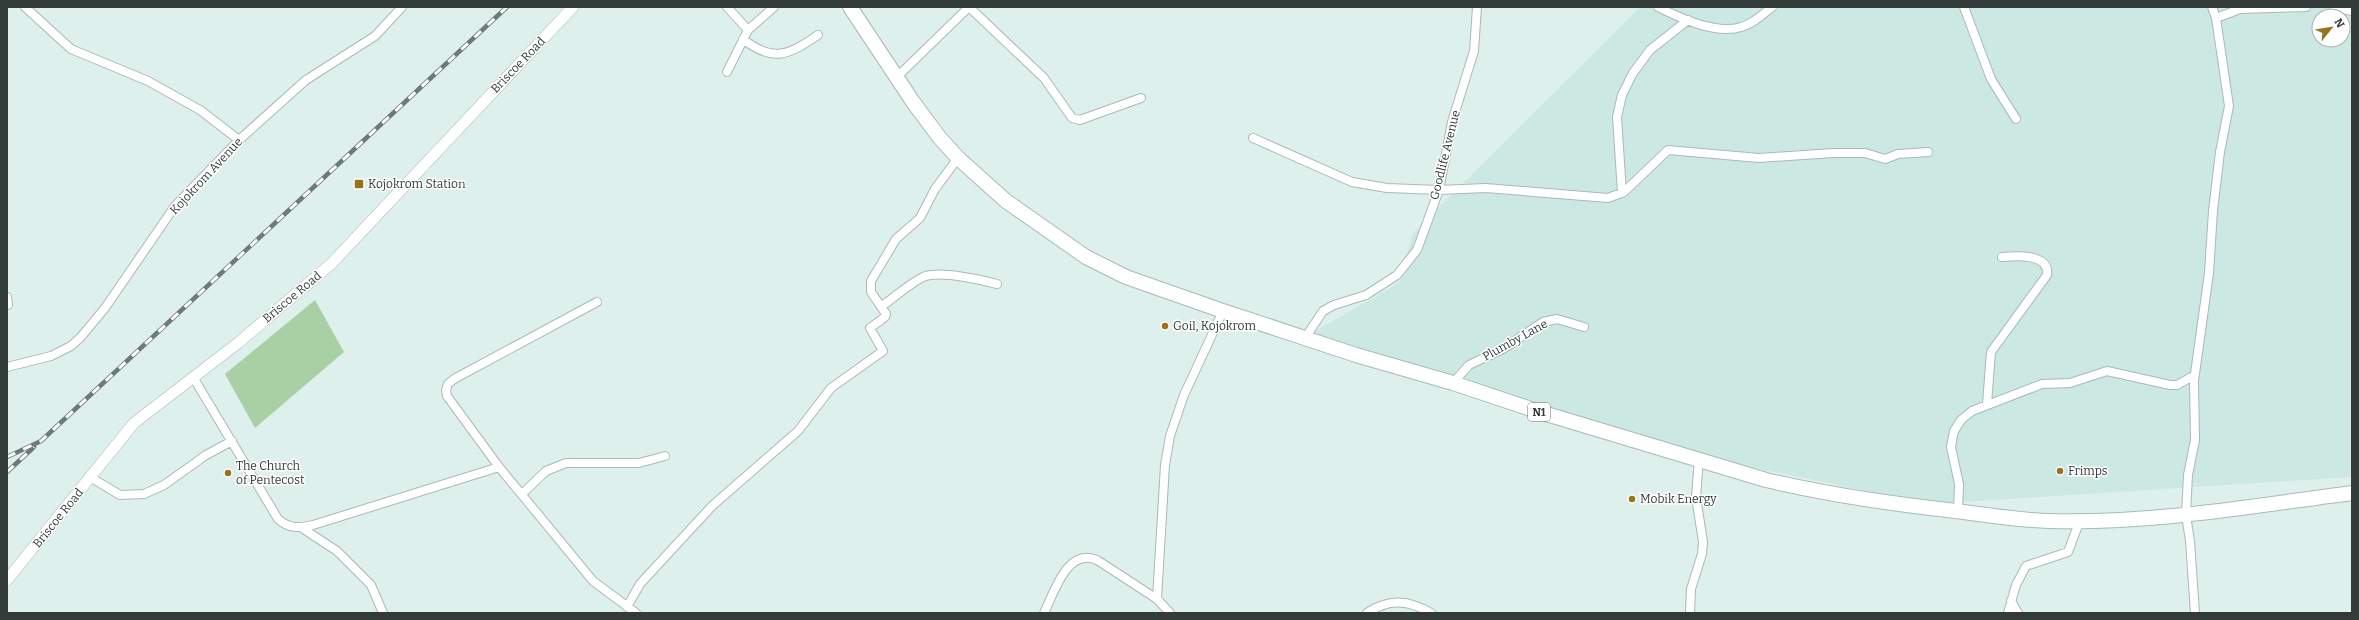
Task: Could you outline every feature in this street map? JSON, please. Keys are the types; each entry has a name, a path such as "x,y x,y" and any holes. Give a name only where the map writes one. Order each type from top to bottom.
{"highway":[{"name":"N1","path":"850,7 896,78 939,137 958,158 1006,201 1086,257 1126,277 1222,311 1305,338 1453,383 1543,413 1766,480 1822,493 1958,512 2049,521 2103,521 2186,515 2352,493"}],"street":[{"path":"24,7 71,49 156,84 200,110 239,140"},
{"name":"Kojokrom Avenue","path":"7,367 52,356 71,346 80,338 105,308 175,206 239,140 306,80 375,36 402,7"},
{"name":"Briscoe Road","path":"7,580 134,423 194,377 331,264 573,7"},
{"path":"727,7 748,30"},
{"path":"727,72 748,30 774,7"},
{"path":"896,78 969,7 1044,78 1072,118 1080,120 1141,98"},
{"name":"Goodlife Avenue","path":"1305,338 1323,311 1334,305 1366,295 1397,275 1405,267 1417,250 1439,190 1452,122 1474,51 1477,7"},
{"path":"1658,7 1688,20 1728,30 1742,27 1754,21 1772,7"},
{"path":"1964,7 1991,79 2016,118"},
{"path":"2195,613 2190,541 2186,515 2188,475 2196,436 2195,375 2208,280 2213,211 2220,152 2228,106 2216,18 2212,7"},
{"path":"2216,18 2240,9 2306,7"},
{"path":"2334,7 2352,11"},
{"path":"1622,193 1617,117 1622,94 1633,73 1650,50 1688,20"},
{"path":"743,39 761,52 782,54 795,51 818,35"},
{"path":"1253,138 1352,182 1387,188 1439,190 1486,188 1608,198 1622,193 1668,150 1759,158 1833,153 1865,153 1885,159 1898,154 1928,152"},
{"path":"627,607 640,584 712,506 798,431 831,388 882,353 883,350 870,330 871,327 885,317 882,306 870,292 870,282 896,239 920,218 935,189 958,158"},
{"path":"1987,404 1991,352 2047,275 2048,270 2045,265 2032,257 2002,257"},
{"path":"882,306 920,279 930,275 980,280 997,284"},
{"path":"597,302 454,378 448,384 446,390 452,404 499,467 593,581 636,613"},
{"path":"1157,599 1165,465 1170,436 1184,395 1222,311"},
{"name":"Plumby Lane","path":"1453,383 1469,365 1503,349 1542,322 1557,319 1584,327"},
{"path":"1958,512 1959,484 1951,447 1954,431 1961,420 1972,411 2042,384 2070,383 2107,371 2170,385 2178,385 2195,375"},
{"path":"194,377 278,519 288,526 302,528 337,551 371,585 383,613"},
{"path":"90,477 120,495 144,494 164,485 206,455 232,441"},
{"path":"522,494 546,471 566,463 638,463 665,456"},
{"path":"1690,613 1691,589 1702,554 1703,542 1696,497 1699,459"},
{"path":"302,528 499,467"},
{"path":"2008,613 2022,570 2031,563 2068,552 2080,520"},
{"path":"1044,613 1068,566 1078,559 1086,557 1097,560 1157,599 1170,613"},
{"path":"1367,613 1383,604 1401,601 1419,606 1431,613"},
{"path":"2011,601 2018,613"}],"shaded area":[{"path":"1640,7 2352,7 2352,477 1929,504 1713,459 1310,334 1399,283 1413,233"}],"green space":[{"path":"315,300 344,352 255,428 225,374"}],"railway":[{"path":"7,457 41,441 507,7"},
{"path":"7,472 34,447"}],"place":[{"name":"Kojokrom Station","path":"359,184"},
{"name":"Goil, Kojokrom","path":"1165,326"},
{"name":"Frimps","path":"2060,471"},
{"name":"The Church of Pentecost","path":"228,473"},
{"name":"Mobik Energy","path":"1632,499"}]}
